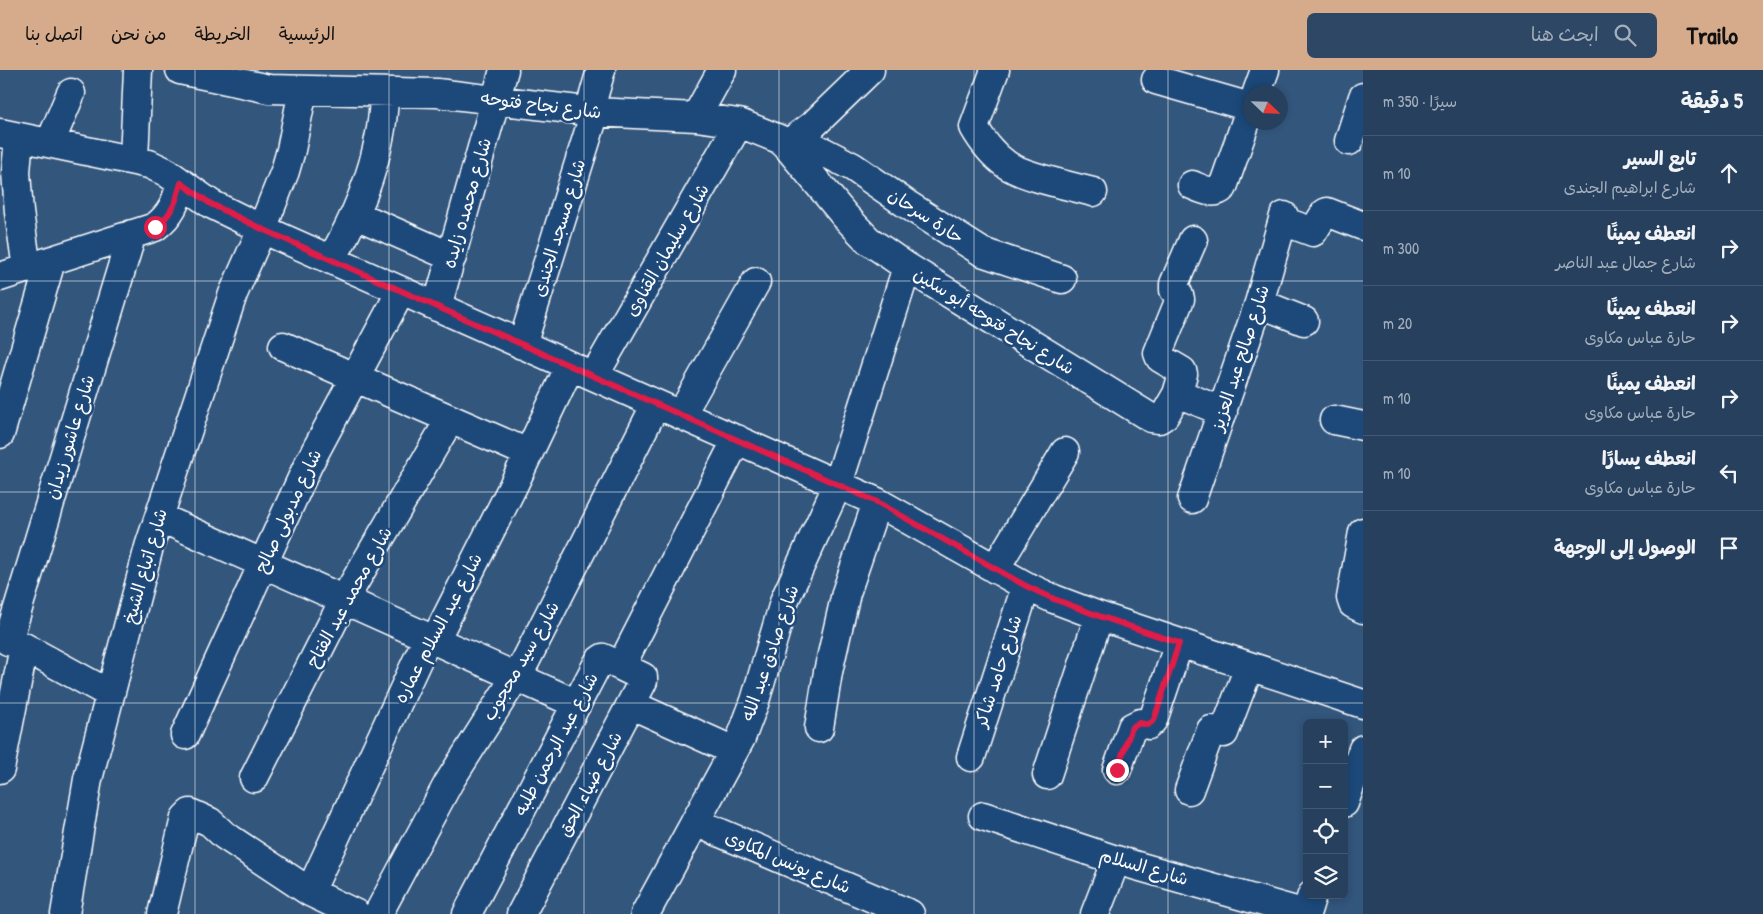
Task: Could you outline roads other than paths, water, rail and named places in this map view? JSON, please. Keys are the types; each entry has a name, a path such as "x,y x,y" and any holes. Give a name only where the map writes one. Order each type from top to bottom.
{"street":[{"path":"134,159 138,70"},
{"name":"شارع محمده زايده","path":"437,307 504,70"},
{"name":"شارع مسجد الجندى","path":"522,345 592,112 601,70"},
{"path":"696,117 722,70"},
{"path":"792,141 813,125 870,70"},
{"path":"995,70 974,127 980,138 1007,165 1024,173 1093,192"},
{"path":"1260,85 1265,70"},
{"name":"شارع نجاح فتوحه","path":"194,71 268,89 437,93 592,112 696,117 740,123 779,139 792,141"},
{"path":"1156,80 1243,106"},
{"name":"شارع اتباع الشيخ","path":"64,914 88,779 149,547 233,294 262,229 292,150 303,90"},
{"path":"331,260 356,215 370,175 378,142 385,92"},
{"path":"50,143 71,93"},
{"path":"1349,141 1363,97"},
{"name":"شارع سليمان القناوى","path":"582,371 740,123"},
{"path":"1192,185 1214,192 1223,187 1243,128"},
{"path":"0,434 39,265 19,212 16,172 9,135 134,159 149,164 211,204 262,229 877,502 1026,586 1054,599 1099,616 1363,704"},
{"name":"شارع نجاح فتوحه أبو سكين","path":"792,141 836,206 862,234 907,267 1151,418 1162,418 1176,394"},
{"name":"حارة سرحان","path":"792,141 853,167 982,252 1062,279"},
{"path":"0,277 155,227 168,216 181,183"},
{"name":"شارع صالح عبد العزيز","path":"1192,500 1259,303 1283,219 1313,232 1327,212 1363,226"},
{"path":"356,215 452,256"},
{"name":"شارع عاشور زيدان","path":"0,770 11,641 132,234"},
{"path":"1193,240 1173,288 1178,293 1180,299 1158,353 1160,358 1182,370 1183,374 1176,394 1222,412"},
{"name":"شارع صادق عبد الله","path":"655,911 695,822 734,751 755,700 785,599 838,484 907,267"},
{"path":"681,414 756,282"},
{"name":"شارع مدبولى صالح","path":"185,735 308,465 401,291"},
{"path":"1259,303 1304,321"},
{"path":"283,346 528,453"},
{"name":"شارع عبد السلام عماره","path":"310,892 423,648 427,643 435,640 528,453 582,371"},
{"name":"شارع سيد محجوب","path":"378,914 449,782 525,662 656,404"},
{"name":"شارع محمد عبد الفتاح","path":"254,778 344,600 450,419"},
{"path":"1334,420 1363,426"},
{"name":"شارع عبد الرحمن طلبه","path":"467,914 602,659 618,665 623,662 737,439"},
{"path":"995,568 1065,452"},
{"path":"819,728 828,672 846,593 877,502"},
{"path":"159,516 577,704"},
{"path":"1363,532 1351,598 1353,604 1363,609"},
{"name":"شارع حامد شاكر","path":"970,757 1026,586"},
{"path":"1047,775 1099,616"},
{"path":"11,641 110,694"},
{"path":"1117,770 1132,727 1140,723 1148,725 1154,720 1179,643"},
{"name":"شارع ضياء الحق","path":"521,914 644,679 618,665"},
{"path":"1190,790 1211,730 1224,733 1249,666"},
{"path":"632,705 734,751"},
{"path":"1348,792 1362,752"},
{"path":"162,914 185,818 188,814 210,822 224,835 310,892 356,914"},
{"name":"شارع السلام","path":"983,816 1116,860 1306,914"},
{"name":"شارع يونس المكاوى","path":"695,822 910,914"},
{"path":"1095,914 1116,860"},
{"path":"1306,914 1311,899"}]}
